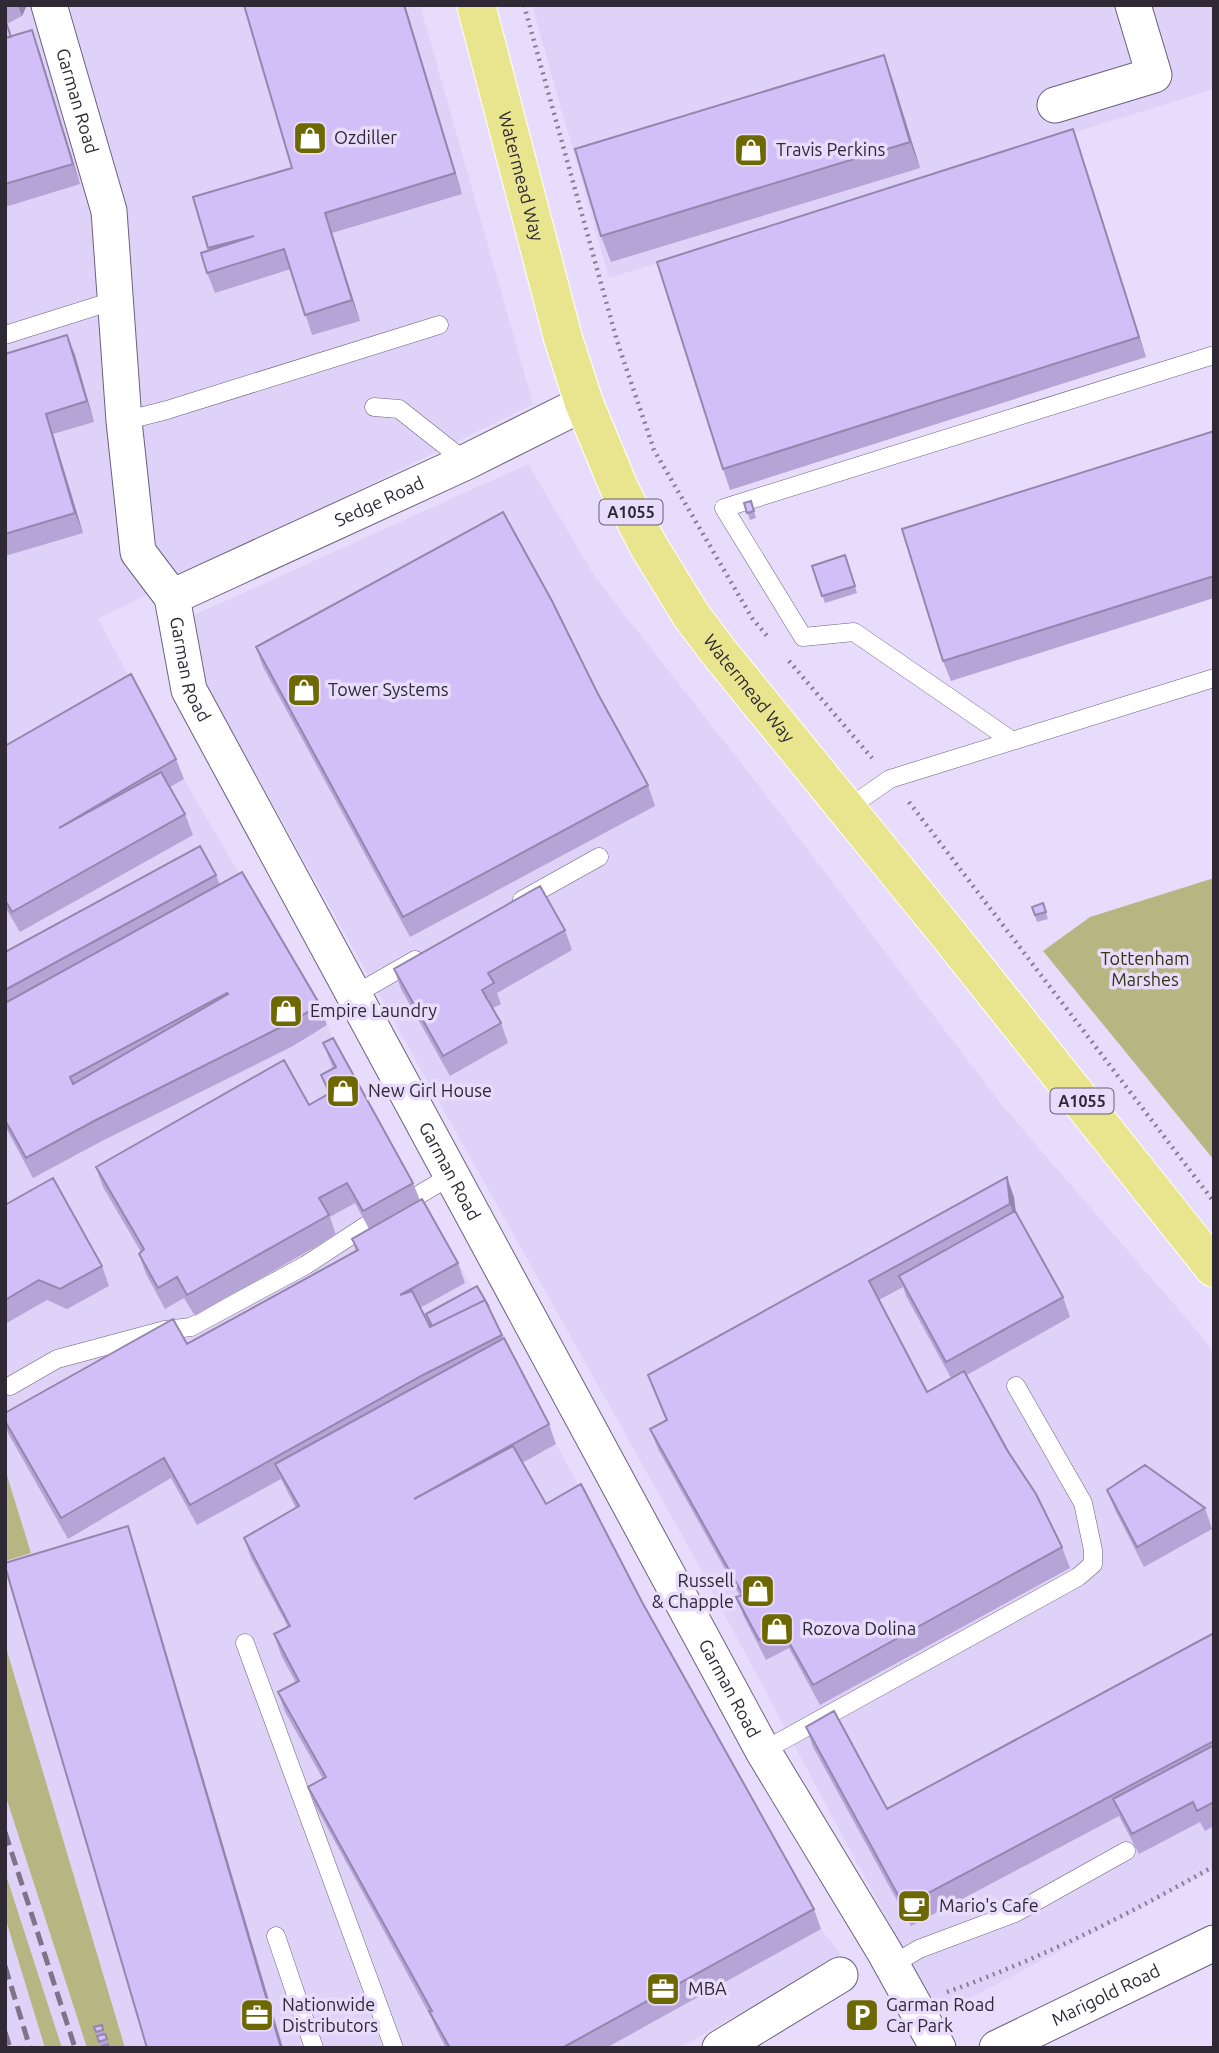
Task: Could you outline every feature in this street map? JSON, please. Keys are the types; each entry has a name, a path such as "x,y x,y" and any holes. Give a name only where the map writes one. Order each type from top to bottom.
{"main road":[{"name":"Watermead Way","path":"476,5 563,338 584,403 620,490 648,545 691,615 718,651 845,810 949,934 1214,1268"}],"street":[{"name":"Garman Road","path":"49,5 110,211 124,421 138,552 172,597 190,691 763,1751 938,2048"},
{"path":"1055,105 1154,75 1133,5"},
{"name":"Sedge Road","path":"172,597 466,462 584,403"},
{"name":"Marigold Road","path":"997,2048 1214,1943"},
{"path":"720,2048 840,1975"}],"lane":[{"path":"5,334 116,300"},
{"path":"124,421 439,325"},
{"path":"1011,740 854,632 803,638 724,508 1214,355"},
{"path":"374,407 399,409 466,462"},
{"path":"845,810 890,779 1214,678"},
{"path":"506,909 599,857"},
{"path":"354,995 425,955"},
{"path":"417,1196 452,1175"},
{"path":"10,1386 57,1359 165,1330 191,1327 306,1265 367,1225"},
{"path":"763,1751 1078,1577 1093,1564 1093,1550 1083,1503 1016,1386"},
{"path":"245,1643 394,2048"},
{"path":"891,1965 919,1949 1015,1913 1126,1851"},
{"path":"276,1936 314,2048"}],"path":[{"path":"939,1995 997,1974 1058,1947 1214,1866"}],"shaded area":[{"path":"5,5 420,5 533,404 98,619 184,779 327,1025 340,1058 492,1321 533,1402 821,1929 841,1955 680,2048 125,2048 5,1644 5,1561 31,1553 5,1469"},
{"path":"532,5 1214,5 1214,89 609,278"},
{"path":"528,464 595,577 763,791 1000,1103 1214,1353 1214,1870 938,2015 688,1546 172,625"},
{"path":"5,1794 37,1894 87,2048 5,2048"}],"green space":[{"name":"Tottenham Marshes","path":"1214,878 1214,1160 1043,951 1090,917"},
{"path":"5,1469 31,1553 5,1561"},
{"path":"5,1644 125,2048 87,2048 5,1794"},
{"path":"5,1872 62,2048 45,2048 5,1917"}],"building":[{"path":"244,5 404,5 455,173 325,213 352,300 305,315 284,249 207,273 201,253 254,236 208,248 193,197 292,168"},
{"path":"5,19 11,37 5,38"},
{"path":"32,30 73,164 5,184 5,38"},
{"path":"884,55 910,142 601,236 575,149"},
{"path":"1073,129 1139,337 723,469 657,262"},
{"path":"67,335 87,401 46,414 75,513 5,534 5,354"},
{"path":"1214,431 1214,576 943,661 902,529"},
{"path":"751,501 754,511 747,513 744,503"},
{"path":"503,512 648,785 403,917 256,647"},
{"path":"845,555 855,586 822,596 812,566"},
{"path":"131,674 176,759 59,828 161,772 185,814 12,912 5,900 5,746"},
{"path":"200,846 216,875 5,990 5,952"},
{"path":"242,872 320,1005 26,1158 5,1120 5,1003","holes":["228,994 73,1084 70,1077"]},
{"path":"540,886 565,930 488,973 494,983 482,990 501,1023 443,1056 394,969"},
{"path":"1043,903 1046,912 1035,915 1032,907"},
{"path":"333,1038 413,1183 363,1211 347,1183 319,1198 329,1215 187,1295 177,1277 158,1288 139,1254 144,1249 96,1167 284,1060 309,1105 330,1093 321,1075 336,1067 323,1043"},
{"path":"1007,1177 1010,1204 869,1281 927,1392 964,1371 1007,1450 1036,1494 1062,1547 813,1685 781,1628 759,1640 736,1597 743,1595 650,1429 667,1420 648,1375"},
{"path":"53,1178 102,1266 60,1289 39,1280 5,1300 5,1205"},
{"path":"422,1199 458,1263 400,1295 412,1291 430,1327 485,1300 502,1335 423,1375 190,1505 164,1458 61,1518 5,1421 5,1413 173,1319 187,1344 358,1250 352,1239"},
{"path":"1015,1211 1063,1297 946,1362 899,1276"},
{"path":"477,1286 485,1300 432,1326 426,1314"},
{"path":"504,1338 549,1424 414,1499 513,1446 546,1504 581,1484 642,1602 814,1909 562,2048 450,2048 308,1787 326,1777 278,1692 299,1681 274,1634 290,1626 244,1538 299,1506 275,1464"},
{"path":"1145,1465 1205,1508 1137,1547 1107,1490"},
{"path":"128,1526 281,2048 147,2048 5,1566 5,1563"},
{"path":"1214,1633 1214,1741 904,1906 806,1727 834,1711 887,1809"},
{"path":"1214,1745 1214,1802 1197,1811 1193,1802 1132,1834 1113,1799"},
{"path":"102,2025 103,2030 96,2032 94,2027"},
{"path":"105,2034 107,2039 99,2042 97,2036"}],"railway":[{"path":"5,1832 75,2048"},
{"path":"5,1966 30,2048"},
{"path":"5,2032 10,2048"}],"place":[{"name":"Ozdiller","path":"310,138"},
{"name":"Travis Perkins","path":"751,150"},
{"name":"Tower Systems","path":"304,690"},
{"name":"Empire Laundry","path":"286,1011"},
{"name":"New Girl House","path":"343,1091"},
{"name":"Russell & Chapple","path":"758,1591"},
{"name":"Rozova Dolina","path":"777,1629"},
{"name":"Mario's Cafe","path":"914,1906"},
{"name":"MBA","path":"663,1989"},
{"name":"Nationwide Distributors","path":"257,2015"},
{"name":"Garman Road Car Park","path":"862,2015"}]}
